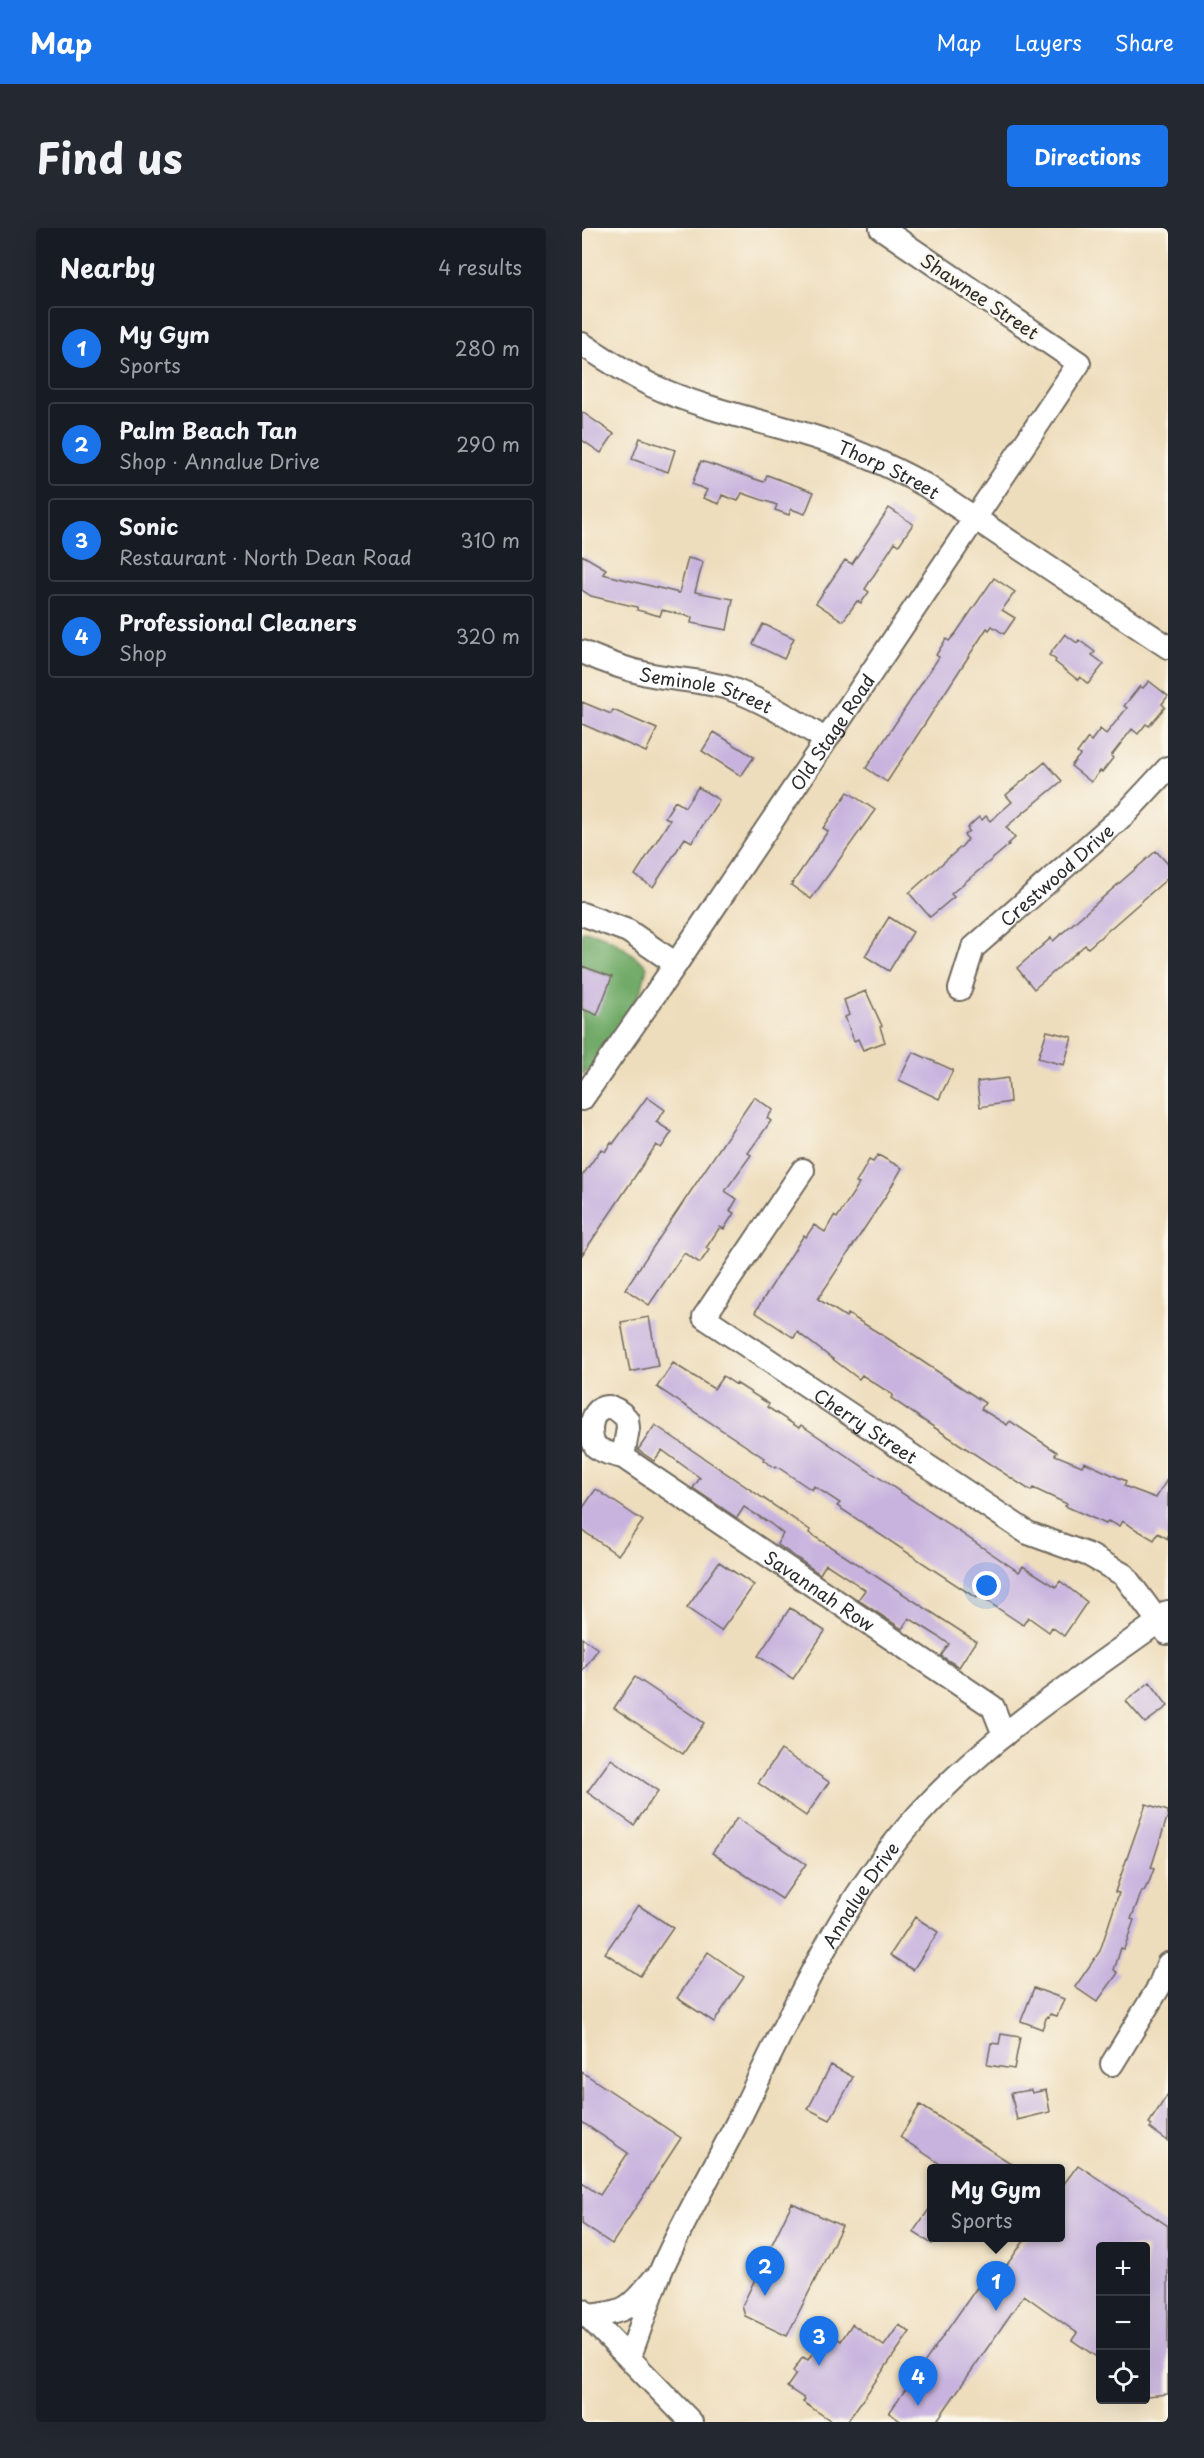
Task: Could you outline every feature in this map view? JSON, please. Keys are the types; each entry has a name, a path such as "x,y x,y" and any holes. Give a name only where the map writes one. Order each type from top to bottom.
{"street":[{"name":"Shawnee Street","path":"881,228 1079,363"},
{"name":"Thorp Street","path":"582,344 618,368 655,387 732,414 849,448 888,465 925,485 1168,647"},
{"name":"Old Stage Road","path":"582,1099 676,964 1079,363"},
{"name":"Seminole Street","path":"582,652 609,663 648,674 688,679 727,688 764,703 825,739"},
{"name":"Crestwood Drive","path":"960,989 973,948 1127,812 1168,768"},
{"path":"582,914 628,931 676,964"},
{"name":"Cherry Street","path":"803,1170 704,1317 1028,1533 1089,1555 1124,1575 1165,1623"},
{"name":"Savannah Row","path":"623,1457 993,1707 1004,1735"},
{"name":"Annalue Drive","path":"629,2358 663,2267 789,2017 847,1910 869,1876 920,1813 977,1757 1004,1735 1165,1623"},
{"path":"1112,2064 1159,1987 1168,1964"},
{"name":"Annalue Drive","path":"585,2313 619,2312 633,2303 663,2267"},
{"path":"585,2313 692,2422"}],"green space":[{"path":"582,931 609,939 647,966 642,989 611,1041 592,1069 582,1074"}],"building":[{"path":"582,412 614,434 601,453 582,440"},
{"path":"640,438 675,450 668,472 632,459"},
{"path":"701,461 764,482 767,475 814,492 805,514 791,509 789,515 775,510 777,505 742,493 738,501 722,495 719,504 703,498 707,490 692,484"},
{"path":"889,508 913,524 899,545 895,542 865,589 869,592 861,603 857,601 843,621 816,603 845,560 852,564"},
{"path":"582,555 606,569 603,574 679,593 688,558 703,562 695,592 733,599 727,630 691,623 692,617 662,610 660,616 637,610 637,607 591,596 582,590"},
{"path":"994,578 1015,592 1002,610 1015,618 1004,634 992,626 989,630 987,628 887,782 866,768 939,657 936,655 946,639 949,641 956,633"},
{"path":"763,624 794,638 784,659 753,644"},
{"path":"1065,634 1077,643 1079,640 1095,652 1092,655 1104,664 1088,684 1080,677 1078,680 1049,655"},
{"path":"1149,681 1168,696 1162,704 1165,707 1149,726 1146,724 1138,734 1132,729 1111,756 1113,758 1091,782 1071,766 1080,755 1077,753 1088,738 1091,741 1100,729 1106,734 1127,708 1124,706 1140,686 1143,688"},
{"path":"582,702 611,714 613,710 657,729 646,752 582,724"},
{"path":"714,732 754,757 741,776 702,751"},
{"path":"1045,762 1062,781 1006,827 1015,838 951,894 954,897 930,917 909,893 962,846 968,839 964,835 969,831 967,828 979,817 982,820 986,816 990,821 1012,802 1006,795"},
{"path":"698,787 719,800 692,842 685,838 653,887 635,875 670,820 665,817 675,801 685,807"},
{"path":"848,792 875,810 811,899 791,885 828,831 823,828"},
{"path":"1156,851 1168,864 1168,878 1088,948 1085,945 1034,989 1017,968 1051,938 1053,941"},
{"path":"889,917 913,932 889,971 865,956"},
{"path":"582,966 612,977 597,1015 582,1009"},
{"path":"866,991 882,1026 880,1027 885,1042 863,1050 858,1039 854,1041 845,1017 849,1015 844,1000"},
{"path":"1047,1031 1072,1037 1064,1065 1038,1058"},
{"path":"913,1052 953,1070 939,1099 899,1080"},
{"path":"1008,1078 1010,1102 980,1107 977,1082"},
{"path":"647,1097 665,1110 656,1122 672,1132 661,1148 656,1145 582,1255 582,1176 601,1149 605,1152 611,1142 613,1144"},
{"path":"754,1097 773,1110 767,1118 771,1121 748,1153 751,1155 725,1191 737,1199 730,1211 734,1213 724,1229 720,1227 706,1248 709,1250 700,1263 684,1253 649,1305 625,1289"},
{"path":"878,1155 902,1168 818,1299 846,1317 848,1314 887,1338 985,1403 981,1409 1007,1425 1010,1421 1057,1452 1055,1455 1082,1466 1084,1462 1126,1481 1124,1486 1156,1498 1168,1478 1168,1539 1158,1533 1154,1540 1122,1521 1119,1526 1108,1521 1106,1524 1065,1506 1067,1504 1033,1488 1031,1491 891,1398 893,1395 862,1375 859,1379 797,1332 794,1338 755,1312 804,1235 806,1237 814,1225 825,1232 834,1216 837,1218 859,1184 856,1183 869,1160 873,1162"},
{"path":"649,1317 658,1366 630,1372 621,1322"},
{"path":"673,1363 714,1389 723,1376 736,1383 769,1404 767,1407 799,1428 801,1425 1019,1572 1023,1566 1056,1587 1060,1581 1087,1602 1064,1636 1052,1627 1049,1632 1028,1617 1023,1625 978,1595 976,1598 837,1506 840,1503 814,1486 812,1490 776,1466 775,1468 763,1460 764,1458 657,1387"},
{"path":"655,1425 810,1530 809,1533 976,1641 959,1667 941,1656 949,1644 936,1635 909,1618 902,1629 858,1600 865,1590 852,1581 826,1564 820,1574 777,1544 783,1534 771,1524 744,1507 737,1518 693,1488 700,1478 662,1450 654,1461 638,1450"},
{"path":"596,1489 643,1521 618,1555 582,1530 582,1509"},
{"path":"719,1562 754,1585 721,1631 687,1608"},
{"path":"790,1608 825,1631 793,1679 758,1656"},
{"path":"582,1638 598,1649 582,1672"},
{"path":"635,1677 704,1723 683,1754 614,1708"},
{"path":"1150,1682 1168,1706 1145,1723 1126,1701"},
{"path":"781,1750 829,1782 806,1816 758,1783"},
{"path":"611,1759 658,1791 634,1825 587,1792"},
{"path":"1146,1804 1168,1811 1168,1815 1151,1868 1154,1869 1148,1885 1142,1891 1131,1919 1134,1920 1124,1949 1121,1948 1114,1970 1118,1973 1097,2002 1075,1987 1100,1951 1119,1893 1115,1892"},
{"path":"737,1818 806,1864 782,1899 712,1853"},
{"path":"638,1905 673,1928 640,1976 605,1953"},
{"path":"915,1917 938,1932 913,1970 890,1955"},
{"path":"708,1952 744,1977 714,2022 677,1998"},
{"path":"1034,1988 1064,1999 1057,2016 1050,2014 1049,2017 1047,2016 1042,2029 1021,2021"},
{"path":"1001,2034 1020,2037 1014,2069 987,2065 991,2043 999,2044"},
{"path":"831,2065 853,2077 830,2120 808,2109"},
{"path":"582,2072 681,2138 612,2244 582,2224 582,2183 600,2195 628,2153 582,2122"},
{"path":"1031,2090 1032,2093 1046,2090 1050,2112 1017,2120 1011,2093"},
{"path":"1168,2094 1168,2141 1150,2128 1152,2125 1149,2123"},
{"path":"920,2105 1012,2164 940,2164 900,2137"},
{"path":"1078,2165 1168,2226 1168,2394 1150,2396 1150,2242 1096,2242 1096,2357 1072,2340 1077,2333 1024,2295 936,2422 902,2422 889,2413 992,2266 1001,2273 1023,2242 1065,2242 1065,2182"},
{"path":"792,2203 842,2226 787,2336 745,2316 742,2306"},
{"path":"927,2212 927,2241 913,2232"},
{"path":"852,2324 884,2346 899,2325 910,2332 847,2422 833,2422 803,2402 805,2399 787,2387 796,2374 793,2371 803,2357 808,2360 827,2332 841,2341"}],"place":[{"name":"Palm Beach Tan","path":"765,2296"},
{"name":"My Gym","path":"996,2311"},
{"name":"Sonic","path":"819,2366"},
{"name":"Professional Cleaners","path":"918,2406"}]}
